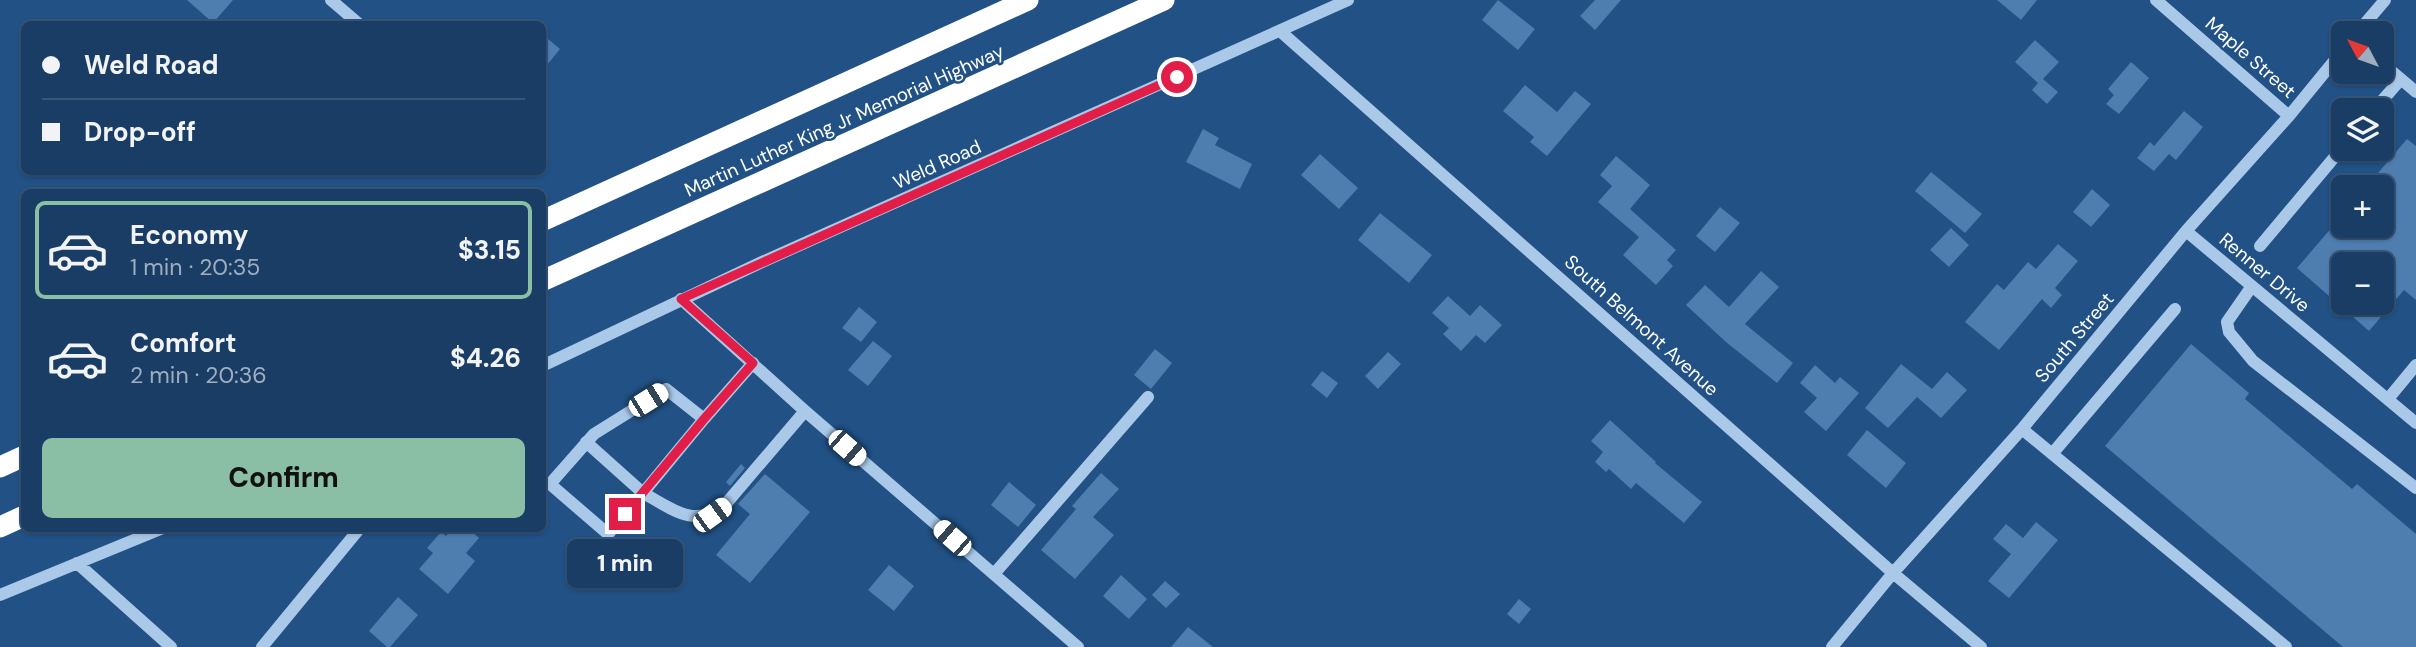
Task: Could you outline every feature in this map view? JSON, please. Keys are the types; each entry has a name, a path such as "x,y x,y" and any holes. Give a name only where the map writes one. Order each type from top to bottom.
{"highway":[{"name":"Martin Luther King Jr Memorial Highway","path":"546,219 1028,0"},
{"name":"Martin Luther King Jr Memorial Highway","path":"546,279 1164,0"},
{"path":"0,467 21,457"},
{"path":"0,527 21,517"}],"street":[{"path":"331,0 356,21"},
{"name":"Weld Road","path":"546,364 681,299 1348,0"},
{"name":"Maple Street","path":"2156,0 2289,116"},
{"path":"2367,21 2385,0"},
{"name":"South Belmont Avenue","path":"1280,31 1893,573 1981,647"},
{"name":"South Street","path":"1832,647 1893,573 2022,429 2186,231 2331,65"},
{"path":"2394,73 2416,92"},
{"path":"2384,98 2401,79"},
{"path":"2260,246 2331,161"},
{"name":"Renner Drive","path":"2186,231 2416,423"},
{"path":"2252,286 2227,321 2229,332 2253,361 2416,488"},
{"path":"681,299 805,411 1077,647"},
{"path":"2052,453 2175,309"},
{"path":"704,419 666,388 594,434 550,484 608,534 753,363"},
{"path":"2388,399 2416,365"},
{"path":"995,574 1148,397"},
{"path":"586,442 643,494 686,516 698,518 712,515 724,506 805,411"},
{"path":"2022,429 2286,647"},
{"path":"0,595 153,532"},
{"path":"262,647 357,532"},
{"path":"77,563 171,647"}],"building":[{"path":"187,0 233,0 215,21 211,21"},
{"path":"1498,0 1535,29 1518,50 1482,20"},
{"path":"1595,0 1621,0 1595,30 1580,16"},
{"path":"1997,0 2037,0 2021,20"},
{"path":"546,37 560,49 546,66"},
{"path":"2035,40 2059,62 2043,79 2058,92 2047,104 2032,90 2038,83 2015,62"},
{"path":"2131,62 2149,78 2119,114 2106,104 2114,95 2108,89"},
{"path":"1525,85 1557,112 1575,91 1591,104 1547,156 1530,142 1534,137 1503,111"},
{"path":"2184,111 2203,127 2176,160 2169,154 2154,171 2137,158 2150,142 2154,146"},
{"path":"1203,129 1219,138 1215,145 1252,164 1240,189 1186,162"},
{"path":"2407,139 2416,146 2416,300 2404,290 2394,302 2394,252 2331,252 2331,298 2297,268 2331,228 2331,238 2394,238 2394,175 2376,175 2388,161 2394,161 2394,154"},
{"path":"1320,154 1358,188 1339,209 1301,175"},
{"path":"1616,156 1650,185 1630,209 1676,250 1667,260 1673,266 1656,285 1623,255 1639,237 1598,202 1612,186 1600,175"},
{"path":"1931,172 1982,214 1965,233 1915,191"},
{"path":"2092,189 2110,205 2091,227 2073,212"},
{"path":"1720,207 1740,223 1715,252 1696,236"},
{"path":"1380,213 1432,255 1409,283 1358,240"},
{"path":"1951,228 1969,245 1949,267 1930,250"},
{"path":"2058,244 2078,261 2055,288 2062,295 2051,308 2042,299 1999,350 1965,322 1997,284 2004,290 2028,262 2036,269"},
{"path":"1761,271 1779,287 1745,324 1793,363 1777,383 1686,305 1705,285 1729,307"},
{"path":"1448,296 1470,316 1480,305 1502,325 1485,343 1476,335 1461,351 1443,334 1449,328 1432,313"},
{"path":"859,307 877,322 861,342 842,328"},
{"path":"2351,315 2383,315 2369,331"},
{"path":"873,341 892,356 868,386 848,370"},
{"path":"2191,344 2249,393 2245,399 2352,489 2357,484 2416,534 2416,647 2343,647 2105,446"},
{"path":"1155,349 1172,363 1151,389 1134,375"},
{"path":"1388,352 1401,364 1378,389 1365,376"},
{"path":"1901,364 1932,389 1947,372 1967,390 1941,418 1917,397 1888,428 1865,408"},
{"path":"1815,365 1835,383 1840,377 1859,393 1826,431 1804,412 1817,398 1800,383"},
{"path":"1322,371 1338,383 1327,398 1311,385"},
{"path":"1610,420 1655,463 1702,502 1684,523 1636,483 1631,489 1609,469 1606,472 1595,462 1603,452 1591,441"},
{"path":"1867,430 1906,463 1886,488 1847,455"},
{"path":"741,464 745,468 730,486 726,482"},
{"path":"1101,473 1119,489 1093,517 1114,535 1075,579 1041,550 1076,509 1072,506"},
{"path":"765,474 810,512 750,583 716,555 750,514 738,504"},
{"path":"1009,482 1036,505 1018,527 991,505"},
{"path":"2036,522 2058,540 2009,598 1988,581 2011,554 1993,539 2006,524 2023,538"},
{"path":"441,532 446,536 450,532 472,532 479,538 466,553 475,561 448,594 419,569 433,553 427,548"},
{"path":"889,565 914,586 894,611 868,590"},
{"path":"1121,575 1147,599 1129,619 1103,596"},
{"path":"1165,581 1180,594 1166,608 1152,595"},
{"path":"398,597 418,615 390,647 387,647 369,631"},
{"path":"1519,599 1531,609 1519,624 1507,614"},
{"path":"1188,627 1213,647 1171,647"}],"route":[{"path":"625,514 753,363 681,299 1177,77"}]}
